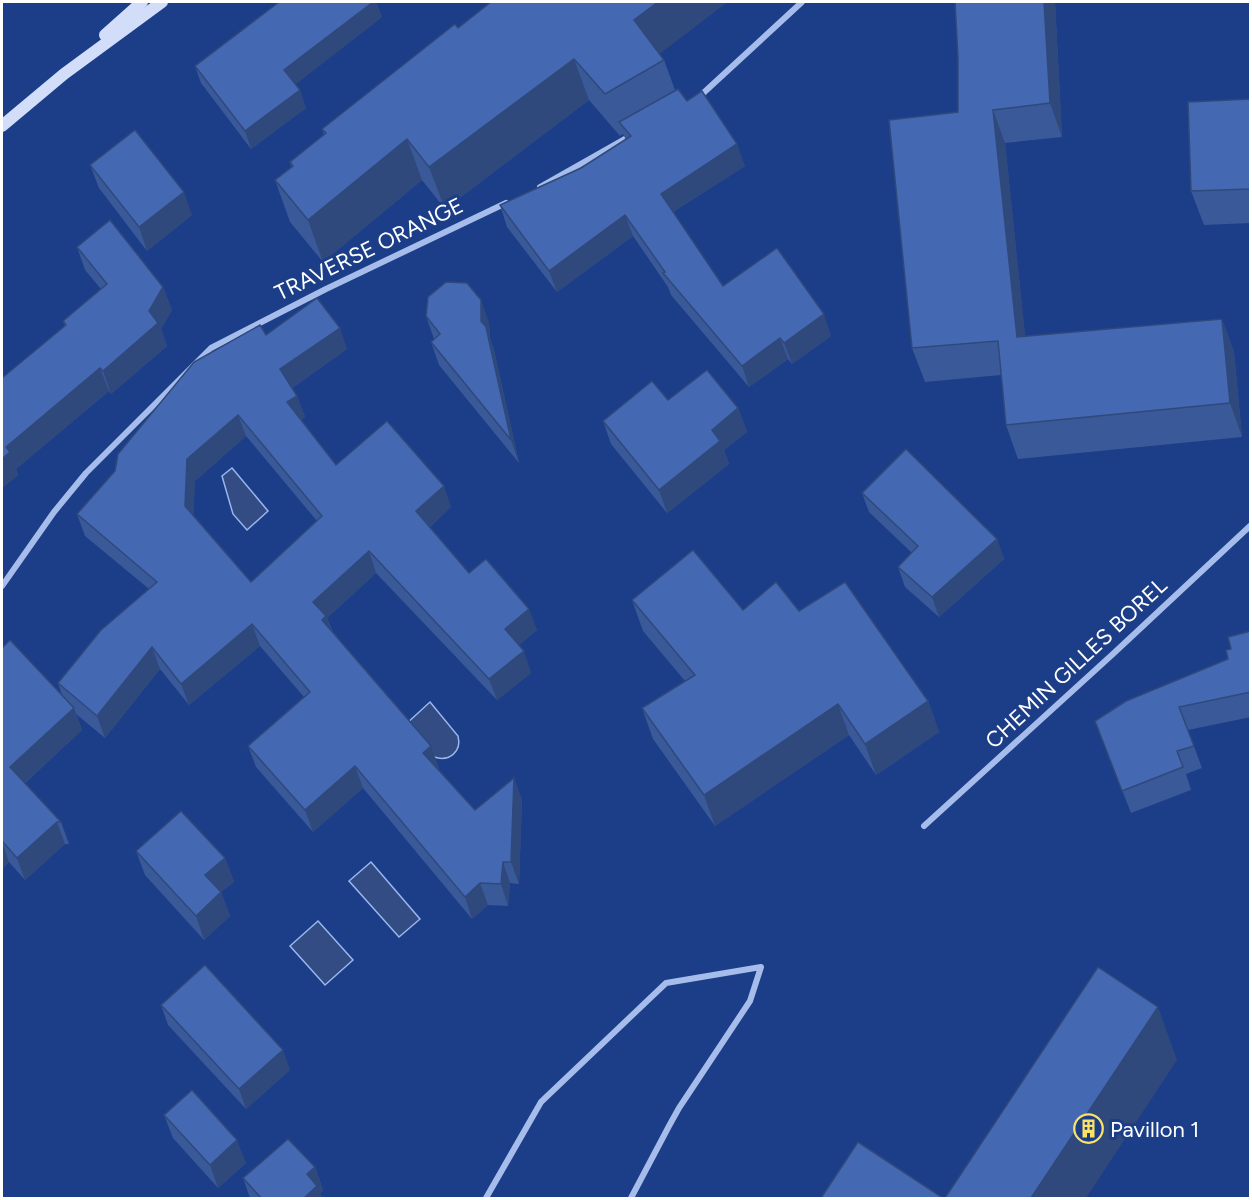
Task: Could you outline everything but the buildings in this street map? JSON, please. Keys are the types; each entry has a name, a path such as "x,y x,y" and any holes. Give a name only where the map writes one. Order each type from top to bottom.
{"street":[{"path":"2,126 64,74 142,2"},
{"path":"64,74 162,2"},
{"path":"691,101 701,95 802,2"},
{"path":"536,189 639,131"},
{"name":"TRAVERSE ORANGE","path":"2,586 54,512 86,473 211,348 326,289 515,199"},
{"name":"CHEMIN GILLES BOREL","path":"924,826 1251,526"},
{"path":"486,1198 541,1102 666,983 761,967 750,1001 679,1108 631,1198"}],"water":[{"path":"232,468 268,511 247,530 233,514 222,476"},
{"path":"430,702 458,736 458,747 449,757 434,757 405,725"},
{"path":"371,862 420,919 399,937 349,881"},
{"path":"318,921 353,960 325,985 290,946"}],"place":[{"name":"Pavillon 1","path":"1089,1129"}]}
